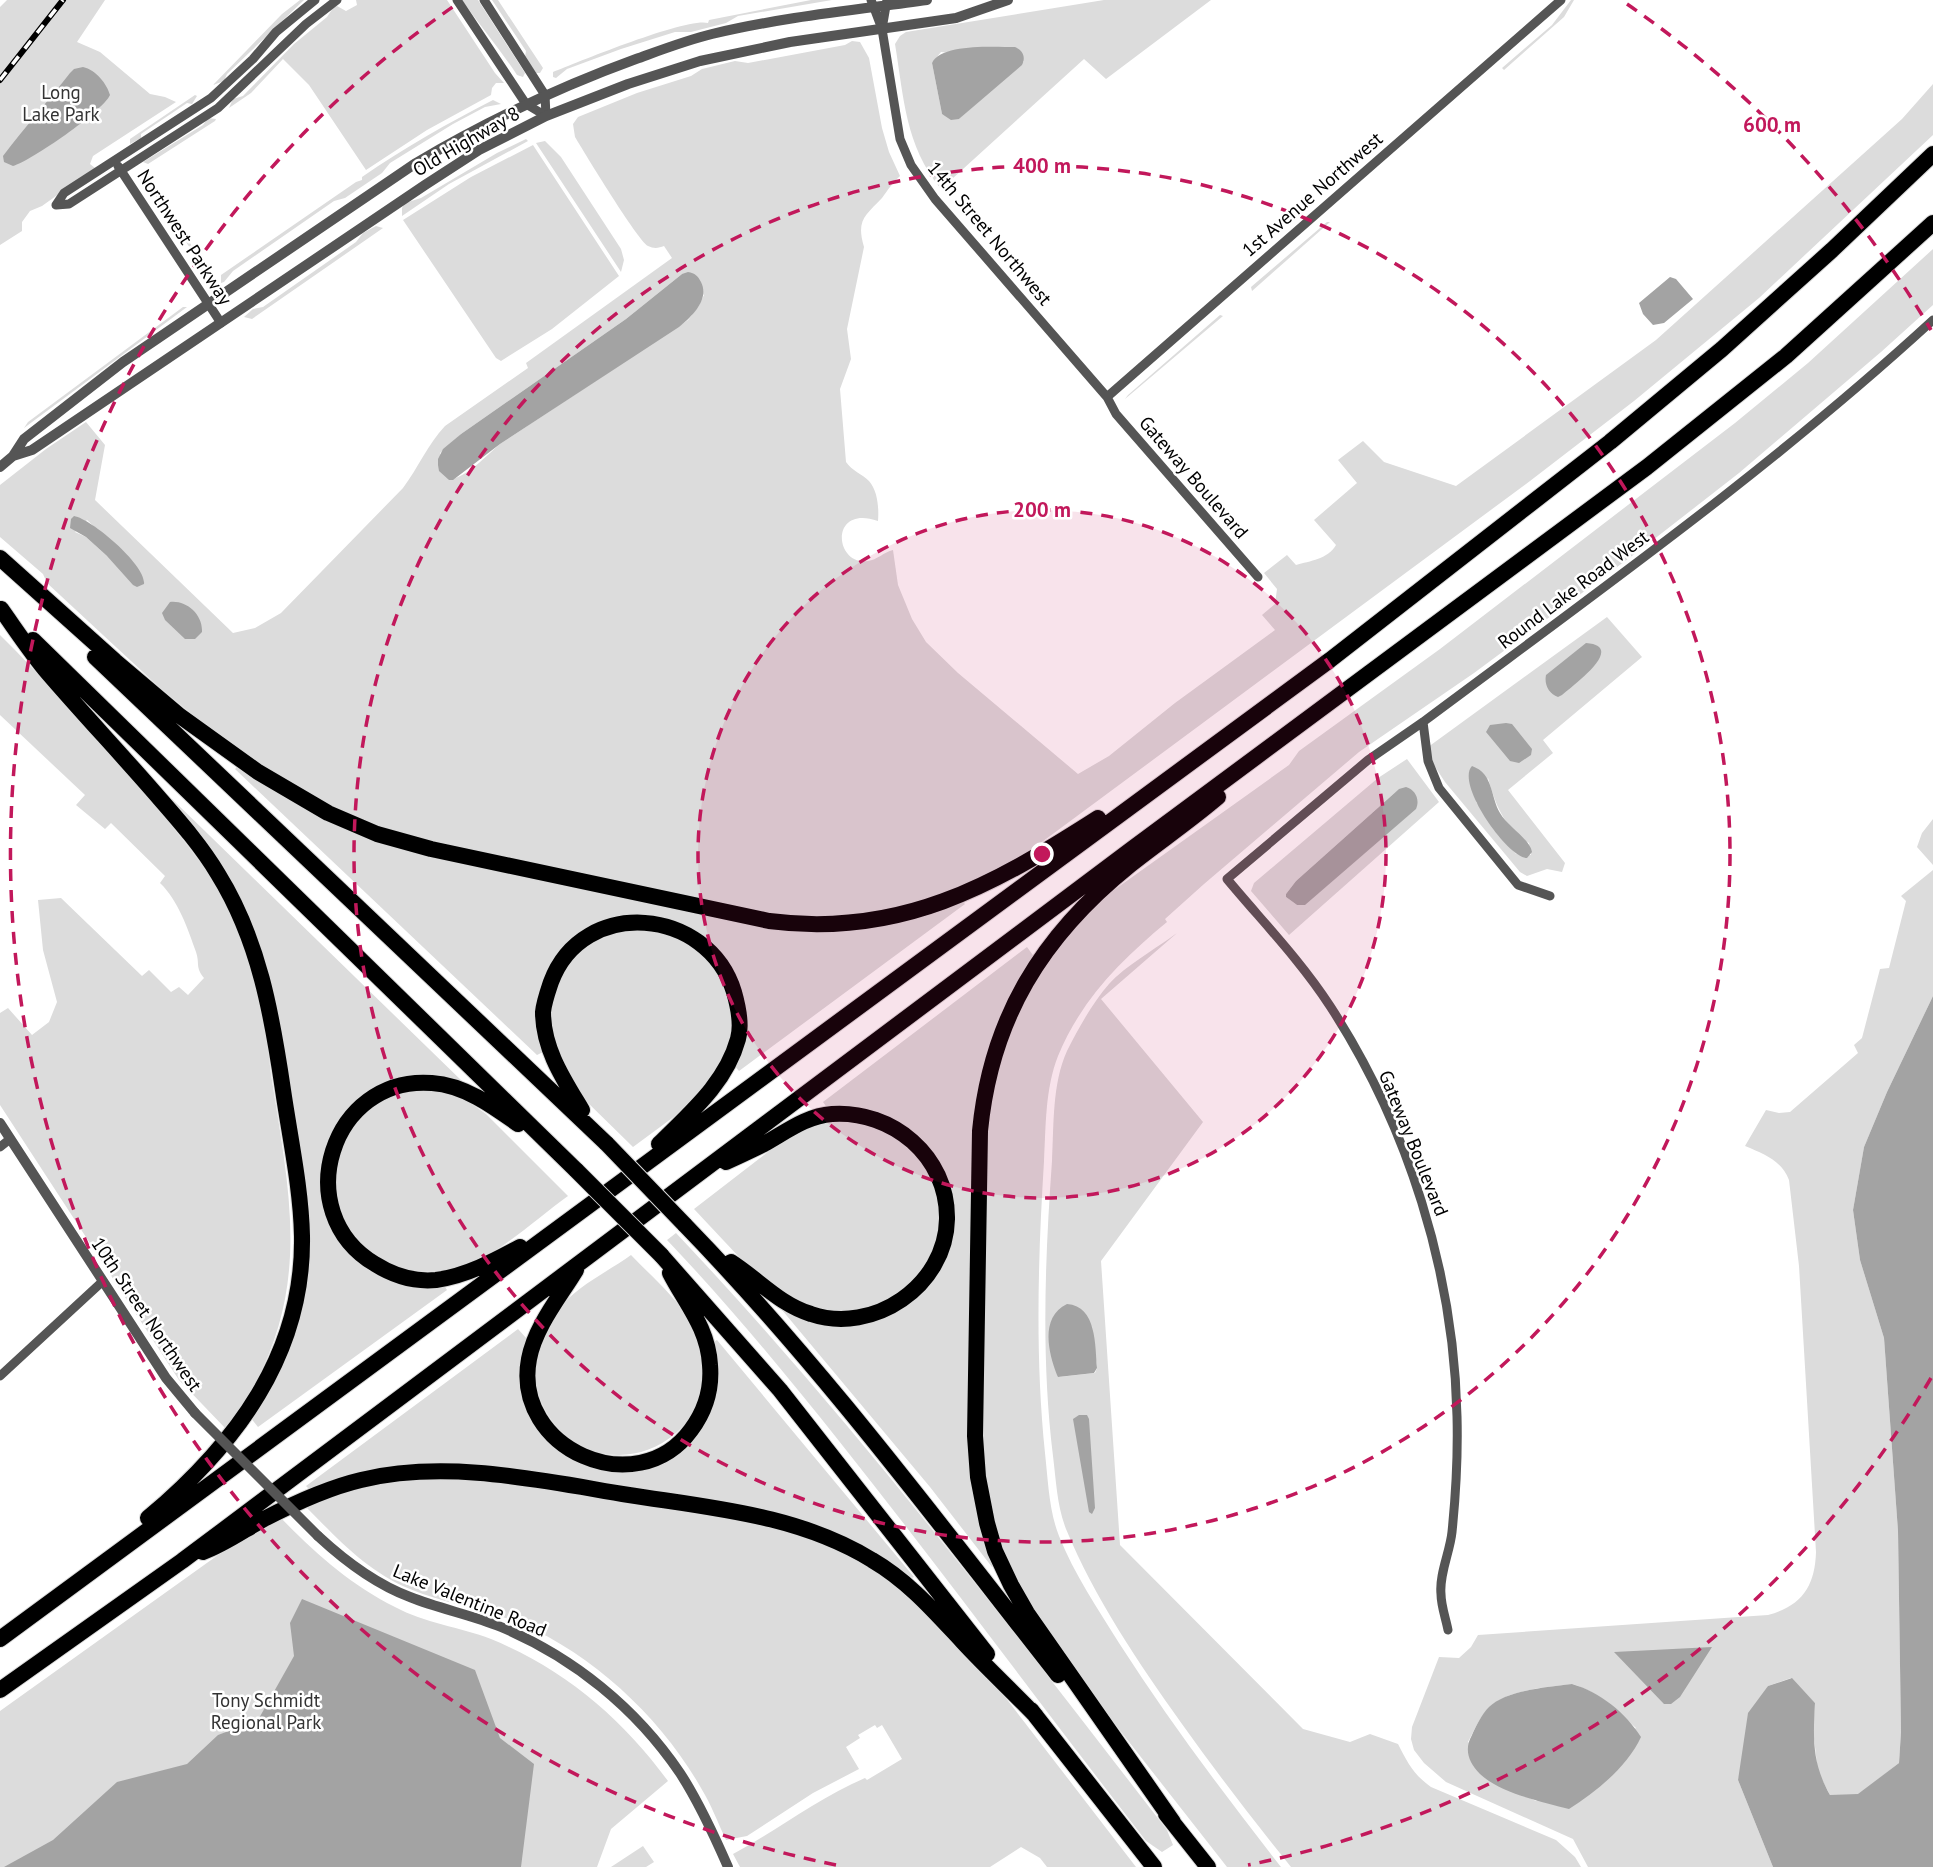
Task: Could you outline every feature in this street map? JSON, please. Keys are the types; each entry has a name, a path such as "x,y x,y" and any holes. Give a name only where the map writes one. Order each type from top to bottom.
{"highway":[{"path":"0,1639 1341,652 1657,403 1787,292 1933,154"},
{"path":"0,1690 182,1560 1694,430 1786,356 1933,223"},
{"path":"1895,259 1933,229"},
{"path":"0,558 115,662 180,716 258,772 328,813 377,834 431,849 795,925 852,924 902,916 951,900 1009,872 1068,837 1245,723"},
{"path":"0,565 592,1127 706,1246 760,1305 870,1435 1208,1867"},
{"path":"1,608 662,1255 797,1411 1154,1867"},
{"path":"1,608 46,671 194,839 218,874 238,911 259,968 273,1026 302,1234 300,1280 287,1331 267,1381 245,1418 216,1453 173,1496 36,1611"},
{"path":"1173,1822 1027,1613 1002,1567 987,1523 978,1477 975,1429 979,1160 984,1095 1008,1014 1025,981 1066,928 1129,866 1188,822 1336,697"},
{"path":"592,1127 550,1050 543,1011 547,992 566,955 591,936 607,928 629,923 666,925 699,941 719,960 731,983 737,1004 739,1037 713,1088 622,1182"},
{"path":"550,1144 464,1091 434,1083 404,1084 373,1097 344,1126 338,1136 327,1175 331,1206 343,1234 364,1258 397,1275 426,1280 458,1275 484,1265 586,1208"},
{"path":"692,1178 811,1119 832,1114 855,1114 890,1125 916,1144 937,1174 946,1208 943,1241 930,1270 907,1297 885,1310 865,1317 829,1318 802,1311 775,1297 740,1268 706,1246"},
{"path":"583,1261 535,1338 528,1362 528,1382 540,1418 547,1429 566,1447 589,1459 626,1465 649,1461 679,1443 702,1412 710,1388 710,1364 702,1328 662,1255"},
{"path":"182,1560 216,1547 315,1495 361,1480 415,1472 453,1472 528,1480 742,1513 781,1521 825,1535 880,1565 921,1598 1036,1716"}],"street":[{"name":"Northwest Parkway","path":"315,0 276,32 253,59 211,98 64,193 56,205 69,204 218,108 306,24 337,0"},
{"path":"457,0 526,104 546,116"},
{"path":"484,0 545,95 546,116"},
{"name":"Old Highway 8","path":"0,467 13,456 24,439 52,415 208,302 416,163 466,133 607,69 711,34 872,4 927,0"},
{"name":"Old Highway 8","path":"987,0 1004,1"},
{"name":"1st Avenue Northwest","path":"1540,19 1549,0"},
{"name":"1st Avenue Northwest","path":"1107,397 1561,0"},
{"name":"Old Highway 8","path":"13,456 32,450 479,150 546,116 628,84 699,61 790,42 956,18 1004,1"},
{"name":"14th Street Northwest","path":"882,29 887,3"},
{"name":"14th Street Northwest","path":"872,4 882,29 900,139 916,174 1107,397"},
{"name":"Northwest Parkway","path":"114,161 221,323"},
{"name":"Round Lake Road West","path":"1227,878 1368,760 1423,722 1749,478 1830,412 1933,320"},
{"name":"Gateway Boulevard","path":"1107,397 1116,414 1258,578"},
{"path":"1423,722 1428,761 1439,788 1518,885 1550,896"},
{"name":"Gateway Boulevard","path":"1227,878 1296,960 1330,1006 1350,1040 1389,1116 1433,1240 1451,1332 1457,1415 1458,1452 1452,1525 1440,1593 1448,1630"},
{"name":"10th Street Northwest","path":"0,1123 166,1378 195,1413 318,1536"},
{"path":"0,1147 10,1139"},
{"path":"0,1376 103,1281"},
{"name":"Lake Valentine Road","path":"318,1536 350,1563 391,1589 516,1634 554,1654 593,1681 623,1707 668,1756 692,1793 728,1867"}],"green space":[{"name":"Long Lake Park","path":"7,0 105,0 77,42 100,52 150,94 176,102 93,156 90,164 95,168 42,206 30,211 22,222 22,231 0,245 0,7"},
{"path":"300,0 304,0 227,74 224,81 213,85 282,14"},
{"path":"356,0 447,0 504,83 496,83 491,95 427,130 366,170 309,85 283,59 251,93 229,108 233,99 243,96 294,44 327,17 333,8 337,6 346,11 357,5"},
{"path":"462,0 478,0 525,73 523,77 517,75"},
{"path":"492,0 498,0 543,68 540,73 536,73 525,57 526,51"},
{"path":"811,0 832,0 738,16 726,23 691,32 675,32 621,49 553,77 553,72 656,33"},
{"path":"1104,0 1211,0 1106,79 1084,59 941,189 920,155 908,120 895,44 906,32","holes":["941,52 1024,61 959,119 942,114 932,63"]},
{"path":"1571,0 1574,0 1564,17 1504,70 1502,68 1552,25"},
{"path":"852,41 860,42 869,58 882,128 900,176 867,214 862,224 864,247 847,329 851,359 840,389 846,462 872,485 877,500 878,521 862,518 851,521 844,528 843,546 848,554 857,560 868,561 893,550 898,585 912,619 926,642 958,673 1078,774 1109,756 1175,703 1275,630 1262,615 1275,604 1277,589 1264,573 1287,555 1296,565 1318,559 1333,550 1336,545 1314,520 1357,483 1338,460 1363,441 1384,462 1456,486 1656,340 1902,119 1933,84 1933,135 1759,298 1634,401 1530,481 1023,856 959,888 892,911 837,919 779,917 391,833 305,796 212,731 159,687 47,583 43,574 0,537 0,485 86,422 105,445 95,500 233,633 255,628 281,613 403,488 445,426 528,368 526,363 672,258 664,246 648,246 623,213 575,137 573,124 578,117 637,93 691,76 702,69 735,61 748,63 845,45","holes":["682,274 704,295 688,320 500,444 469,470 449,480 440,453 461,434 626,319","87,520 133,563 107,556 86,537 75,532"]},
{"path":"197,96 192,104 187,103 130,144 130,139"},
{"path":"493,100 501,104 485,107 453,124 390,163 382,173 345,198 334,201 233,271 221,283 221,275 362,180 362,177 378,166 426,136"},
{"path":"208,118 216,119 148,164 143,162 203,125"},
{"path":"526,139 528,141 449,184 402,216 405,203 421,198"},
{"path":"545,141 561,157 621,249 624,260 621,272 536,143"},
{"path":"533,145 619,276 552,329 501,361 496,358 403,220 471,177"},
{"path":"140,175 146,176 184,234 182,236 152,190 145,188"},
{"path":"1330,222 1252,291 1251,287"},
{"path":"376,226 383,228 252,319 244,317 253,309 263,307"},
{"path":"186,237 210,274 208,280 198,268 198,260 184,239"},
{"path":"1933,249 1933,305 1739,473 1474,673 1359,752 1204,884 1165,919 1167,922 1104,982 1078,1017 1058,1056 1047,1108 1038,1307 1042,1417 1053,1516 1072,1564 1119,1643 1197,1757 1281,1867 1227,1867 1104,1710 1018,1588 995,1536 981,1460 983,1289 989,1113 1007,1035 1025,994 1067,935 1107,895 1289,765 1299,751 1440,649 1735,423 1808,363"},
{"path":"183,307 187,307 24,428 28,422"},
{"path":"1220,315 1223,316 1125,399 1128,395"},
{"path":"1607,617 1642,657 1543,740 1553,753 1508,790 1565,863 1562,872 1547,869 1527,876 1520,872 1445,782 1424,750","holes":["1488,778 1498,807 1507,822 1529,843 1531,855 1516,854 1476,802"]},
{"path":"0,635 77,717 182,838 223,896 255,971 263,1006 284,1154 290,1231 289,1269 284,1306 272,1345 255,1384 226,1429 179,1380 0,1105 0,1013 8,1008 32,1035 49,1022 57,1002 43,950 38,900 61,898 142,976 149,970 171,992 179,987 188,995 204,978 182,915 160,883 165,876 111,823 105,829 76,805 85,795 0,715"},
{"path":"1407,759 1439,802 1289,935 1251,891 1254,883 1378,778","holes":["1399,789 1297,905 1286,897 1296,881"]},
{"path":"238,766 339,823 770,926 961,900 965,904 739,1071 732,1063 739,1050 727,964 638,917 558,958 543,1052 537,1055 235,769"},
{"path":"172,799 464,1083 374,1091 322,1173 354,1256 443,1284 447,1290 258,1427 250,1417 265,1391 306,1248 249,929 168,802"},
{"path":"1933,819 1933,865 1917,847 1922,833"},
{"path":"1933,870 1933,996 1864,1147 1853,1210 1860,1260 1884,1338 1898,1531 1901,1732 1899,1763 1858,1795 1830,1795 1818,1772 1813,1730 1815,1703 1791,1678 1768,1686 1738,1780 1773,1867 1588,1867 1573,1839 1446,1782 1424,1763 1414,1750 1412,1727 1439,1657 1459,1658 1471,1647 1478,1635 1768,1615 1790,1606 1809,1585 1816,1552 1799,1266 1789,1180 1777,1163 1745,1146 1766,1110 1790,1112 1858,1053 1854,1045 1862,1038 1880,969 1889,968 1906,901 1901,896","holes":["1572,1684 1607,1702 1636,1728 1536,1801 1520,1793 1468,1742 1479,1720 1495,1703 1527,1690"]},
{"path":"655,929 694,946 714,966 729,999 732,1025 726,1057 694,1102 633,1147 585,1100 564,1068 550,1022 553,992 572,959 591,943 619,932"},
{"path":"1177,933 1101,999 1203,1122 1101,1261 1120,1545 1303,1729 1350,1742 1370,1734 1398,1744 1412,1768 1431,1787 1556,1840 1575,1857 1581,1867 1291,1867 1149,1677 1104,1605 1066,1529 1056,1484 1049,1419 1046,1345 1046,1272 1056,1091 1067,1051 1097,999 1124,971","holes":["1092,1326 1097,1368 1095,1373 1059,1377"]},
{"path":"1027,947 1035,958 987,1063 969,1436 994,1564 992,1567 930,1487 782,1310 784,1308 815,1321 907,1304 952,1218 906,1128 885,1116 828,1109 823,1102"},
{"path":"438,1090 462,1097 486,1114 568,1196 506,1244 479,1260 467,1265 423,1271 386,1262 359,1241 342,1211 335,1178 342,1145 362,1115 401,1092"},
{"path":"857,1120 897,1135 926,1166 937,1193 940,1220 928,1264 904,1292 878,1306 842,1313 807,1307 754,1273 694,1209 790,1135 822,1122"},
{"path":"676,1233 805,1376 929,1525 1167,1830 1173,1845 1162,1852 1146,1841 839,1441 755,1339 667,1240"},
{"path":"631,1255 671,1295 694,1328 702,1352 702,1391 695,1410 676,1433 657,1446 638,1453 617,1455 597,1452 562,1432 549,1416 539,1396 535,1363 544,1331 564,1303 582,1287"},
{"path":"518,1329 527,1339 533,1416 603,1467 686,1443 718,1368 713,1342 717,1340 914,1577 835,1533 751,1506 490,1467 310,1490 306,1486"},
{"path":"451,1474 799,1528 901,1584 992,1680 1136,1867 1047,1867 1040,1858 1021,1847 990,1867 740,1867 733,1854 831,1795 865,1778 867,1780 902,1759 882,1725 877,1728 875,1725 858,1735 860,1738 846,1747 859,1769 813,1793 747,1836 726,1840 705,1794 667,1738 624,1692 600,1672 549,1637 522,1624 394,1582 352,1552 303,1504 348,1488"},
{"name":"Tony Schmidt Regional Park","path":"278,1515 319,1554 362,1588 406,1612 491,1639 518,1651 590,1698 631,1736 668,1781 611,1829 597,1867 0,1867 0,1711"},
{"path":"643,1846 654,1862 646,1867 611,1867"}],"shaded area":[{"path":"1015,47 1023,54 1022,65 959,119 951,120 942,114 932,63 937,57 957,49"},
{"path":"83,67 96,74 106,86 110,95 105,102 66,135 35,155 13,166 4,162 3,156 70,73"},
{"path":"688,272 699,278 703,295 698,307 679,327 500,444 453,480 449,480 439,471 438,459 443,449 461,434 626,319"},
{"path":"1670,277 1676,279 1693,299 1664,323 1653,325 1643,314 1639,303"},
{"path":"74,516 93,525 117,544 137,566 144,584 137,587 133,585 86,537 70,528"},
{"path":"170,602 182,603 197,614 202,632 195,639 185,639 165,620 162,613"},
{"path":"1586,643 1597,646 1601,651 1599,659 1562,695 1555,696 1547,686 1546,675"},
{"path":"1512,724 1532,749 1531,755 1519,763 1510,761 1486,732 1490,725"},
{"path":"1472,766 1484,774 1500,813 1530,847 1532,852 1527,858 1518,855 1508,846 1486,819 1471,788 1469,775"},
{"path":"1406,787 1416,796 1416,809 1305,905 1297,905 1286,897 1296,881 1399,789"},
{"path":"1933,996 1933,1867 1773,1867 1738,1780 1748,1713 1768,1686 1792,1678 1815,1703 1815,1750 1820,1772 1830,1795 1858,1794 1899,1763 1901,1732 1898,1531 1884,1338 1860,1260 1853,1210 1864,1147"},
{"path":"1067,1304 1077,1306 1089,1319 1096,1349 1097,1368 1094,1373 1057,1375 1048,1336 1053,1317"},
{"path":"1079,1415 1087,1415 1089,1419 1095,1508 1092,1514 1089,1512 1073,1419"},
{"path":"302,1599 475,1670 500,1738 534,1764 521,1867 4,1867 53,1840 117,1782 187,1764 218,1735 258,1720 294,1656 290,1623"},
{"path":"1712,1647 1680,1697 1671,1704 1664,1704 1614,1652"},
{"path":"1572,1684 1611,1704 1641,1737 1628,1759 1610,1778 1569,1809 1510,1792 1480,1774 1470,1760 1468,1745 1477,1724 1489,1707 1517,1693"}],"railway":[{"path":"0,80 63,0"}]}
